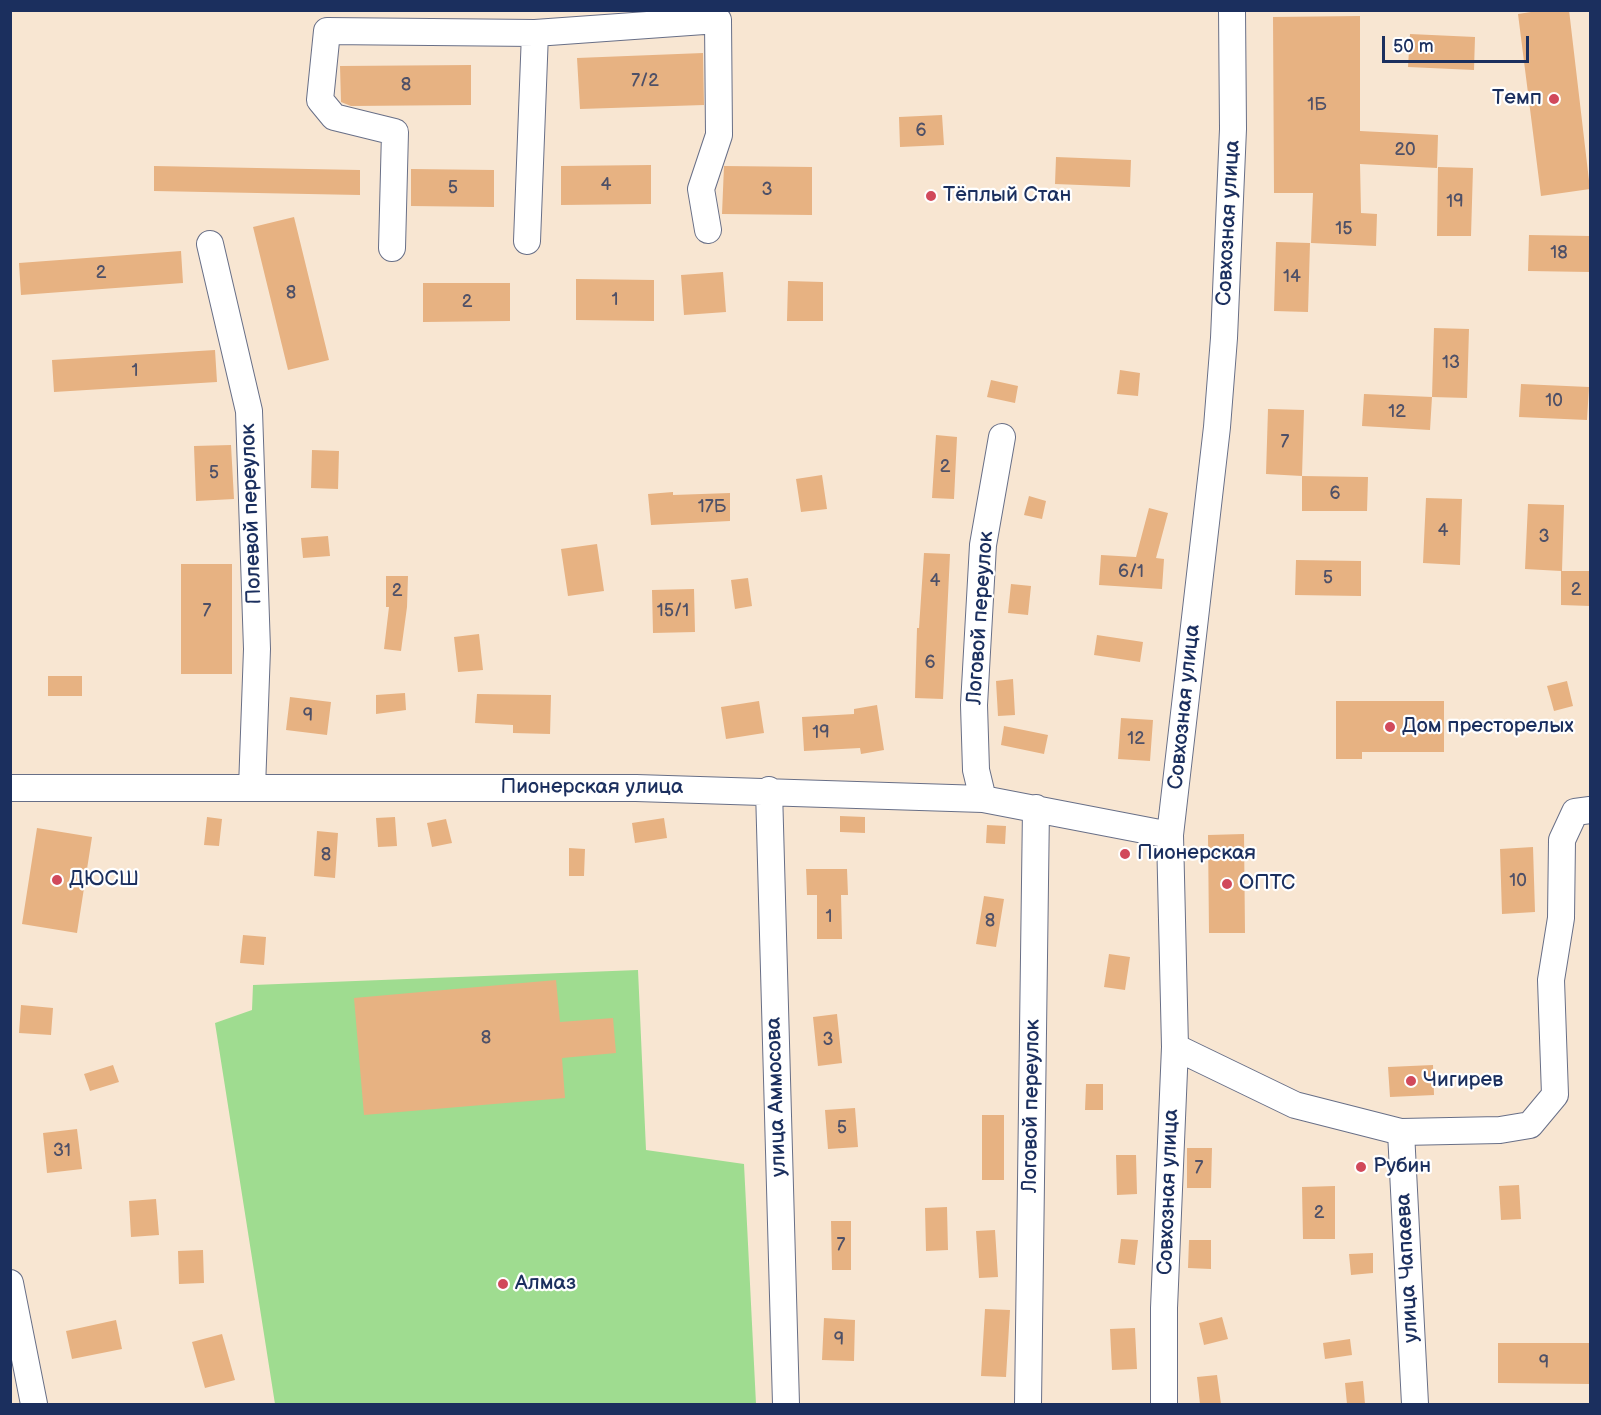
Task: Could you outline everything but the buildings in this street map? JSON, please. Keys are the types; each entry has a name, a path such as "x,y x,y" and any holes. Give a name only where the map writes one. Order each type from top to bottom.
{"street":[{"name":"Совхозная улица","path":"1164,1404 1164,1308 1174,1047 1170,835 1222,360 1233,129 1232,10"},
{"path":"392,248 395,132 334,117 320,100 327,31 535,33 718,20 719,135 701,189 708,230"},
{"path":"527,241 535,33"},
{"name":"Полевой переулок","path":"210,244 249,411 257,649 252,788"},
{"name":"Логовой переулок","path":"983,799 976,770 974,705 983,545 1002,437"},
{"name":"Пионерская улица","path":"10,788 769,790 983,799 1170,835"},
{"name":"улица Аммосова","path":"769,790 786,1404"},
{"name":"Логовой переулок","path":"1028,1404 1036,808"},
{"path":"1174,1047 1295,1105 1401,1132 1500,1130 1530,1125 1555,1095 1551,980 1561,918 1562,840 1575,812 1590,810"},
{"name":"улица Чапаева","path":"1401,1132 1415,1404"},
{"path":"10,1283 34,1404"}],"green space":[{"name":"Алмаз","path":"638,970 646,1150 744,1164 756,1404 275,1404 215,1023 252,1010 253,985"}],"place":[{"name":"Темп","path":"1554,99"},
{"name":"Тёплый Стан","path":"931,196"},
{"name":"Дом престорелых","path":"1390,727"},
{"name":"Пионерская","path":"1125,854"},
{"name":"ДЮСШ","path":"57,880"},
{"name":"ОПТС","path":"1227,884"},
{"name":"Чигирев","path":"1411,1081"},
{"name":"Рубин","path":"1361,1167"},
{"name":"Алмаз","path":"503,1284"}]}
